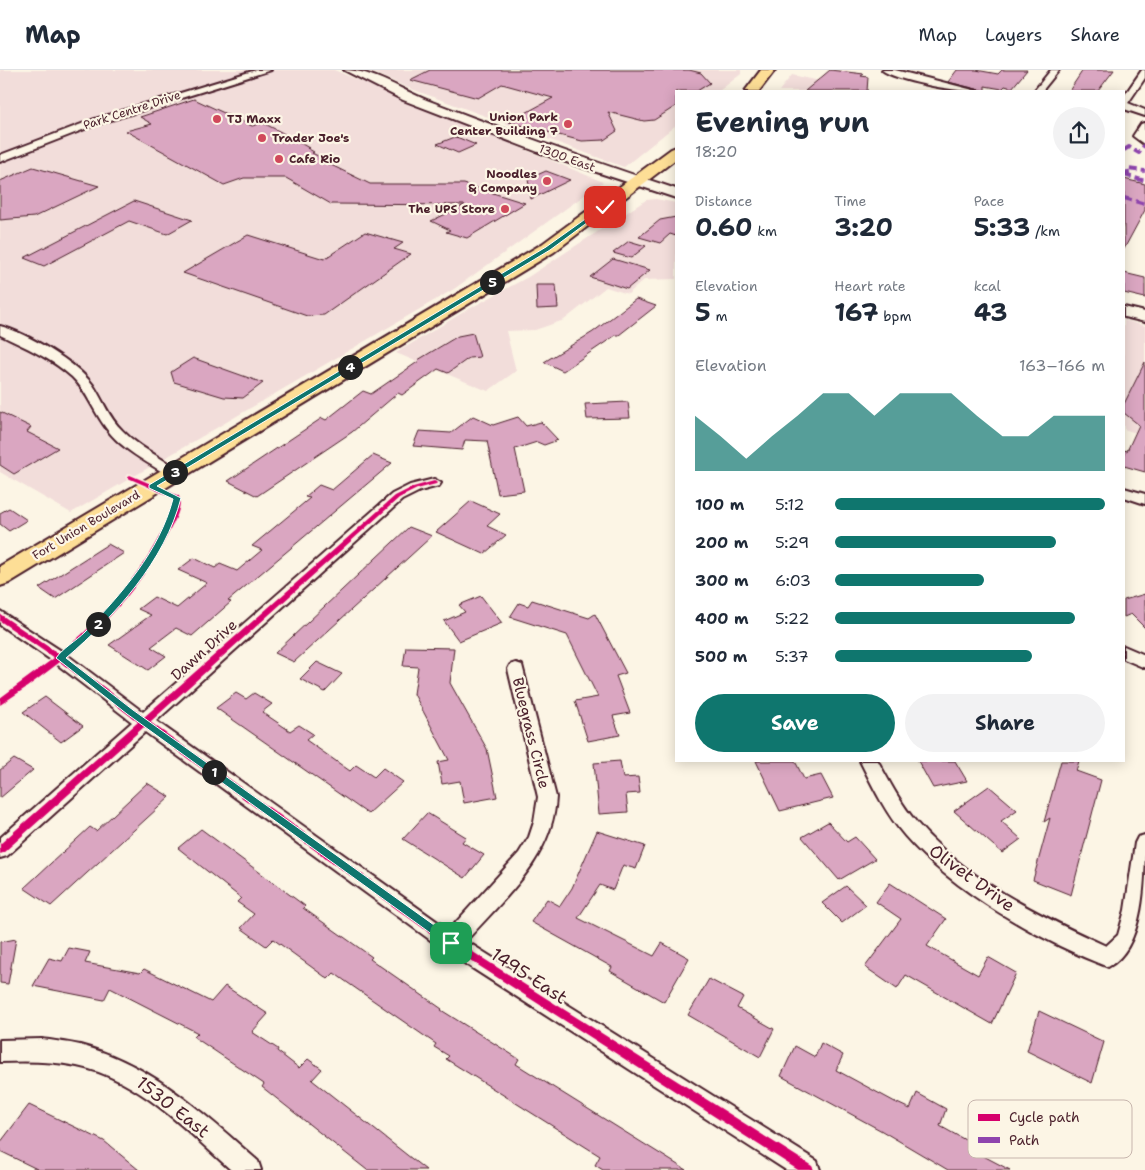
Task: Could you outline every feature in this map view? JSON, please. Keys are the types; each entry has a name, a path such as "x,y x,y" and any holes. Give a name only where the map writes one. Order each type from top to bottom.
{"main road":[{"name":"1300 East","path":"350,70 414,100 637,182 675,194"},
{"path":"753,90 768,70"},
{"name":"Fort Union Boulevard","path":"0,576 548,248 675,153"},
{"path":"1125,312 1145,317"}],"street":[{"name":"Park Centre Drive","path":"0,159 56,135 231,78 267,70"},
{"path":"886,70 912,78 968,90"},
{"path":"912,78 921,70"},
{"path":"1039,90 1055,70"},
{"path":"1125,102 1145,72"},
{"path":"1125,105 1132,110 1145,113"},
{"path":"1144,126 1138,136 1145,142"},
{"path":"0,330 52,357 76,373 89,386 117,433 135,448 174,473"},
{"name":"Dawn Drive","path":"0,850 398,497 415,488 434,483"},
{"path":"1125,492 1145,499"},
{"name":"1495 East","path":"0,617 60,658 144,722 451,943 808,1170"},
{"path":"1125,652 1145,662"},
{"name":"Bluegrass Circle","path":"451,943 526,859 536,845 544,822 547,797 516,669"},
{"name":"Olivet Drive","path":"870,762 892,804 918,837 944,862 975,885 1042,927 1108,957 1127,940 1135,910 1145,844"},
{"name":"1530 East","path":"0,1052 60,1051 94,1059 125,1070 152,1087 176,1106 249,1170"}],"shaded area":[{"path":"0,70 334,70 603,182 454,289 71,513 0,472"},
{"path":"369,70 741,70 741,74 720,90 675,90 675,126 624,167 406,87"},
{"path":"792,75 862,90 780,90"},
{"path":"656,199 675,203 675,279 644,280 628,294 606,287 564,320 535,330 506,331 516,371 488,391 396,353 467,310 528,277 646,200"},
{"path":"1125,320 1145,326 1145,436 1125,429"}],"building":[{"path":"430,70 689,70 701,73 710,83 699,90 675,90 675,107 654,120 644,121 608,112 617,131 604,140 582,141 509,122 553,98 502,84 478,98 410,80"},
{"path":"830,70 864,74 861,76 868,77 867,90 806,90"},
{"path":"957,70 976,70 998,74 1002,70 1027,70 1012,88 1005,86 1002,89 985,86 985,90 981,90 948,82"},
{"path":"1083,70 1114,70 1099,90 1070,90"},
{"path":"194,99 252,126 263,123 309,148 307,148 314,152 312,153 328,161 325,162 370,184 464,184 525,203 467,238 446,232 450,230 431,221 465,205 331,204 286,178 244,178 224,185 126,131 152,124 140,117"},
{"path":"455,137 476,145 458,153 437,144"},
{"path":"33,167 99,186 34,217 0,220 0,181"},
{"name":"Noodles & Company","path":"546,171 570,180 531,199 528,179"},
{"path":"1125,179 1145,184 1145,210 1125,247"},
{"path":"134,201 192,220 167,234 129,221 44,266 24,258"},
{"path":"675,217 675,236 670,234 660,243 639,237 660,220"},
{"path":"365,232 403,243 394,249 411,254 324,315 307,316 183,273 248,235 324,259"},
{"path":"629,241 646,246 631,258 613,253"},
{"path":"613,259 650,270 627,289 590,277"},
{"path":"1125,273 1145,278 1145,298 1125,293"},
{"path":"536,285 556,285 558,308 537,309"},
{"path":"636,299 656,306 619,335 616,335 563,371 544,362 593,332"},
{"path":"473,333 480,357 469,358 448,373 438,369 402,395 398,393 352,432 257,496 228,481 322,418 326,420 363,391 371,394 418,360 458,336"},
{"path":"193,358 263,383 243,398 224,397 174,382 171,372"},
{"path":"1145,362 1145,472 1125,466 1125,450 1127,451 1139,425 1125,414 1125,402"},
{"path":"628,402 630,418 587,419 585,404"},
{"path":"0,412 31,427 27,432 58,448 14,474 0,465"},
{"path":"473,416 493,425 518,417 526,426 541,422 558,440 544,445 537,442 515,449 524,491 498,494 487,441 465,440 462,450 413,446 419,431 451,433"},
{"path":"373,455 392,463 228,601 231,602 192,636 176,628 151,647 166,656 148,670 109,645 151,615 138,609 154,597 177,608 207,583 178,570 194,558 215,568 220,564 237,571 262,550 252,546 310,498 305,497 319,485 332,490"},
{"path":"471,501 500,514 487,526 506,535 484,554 436,532"},
{"path":"9,508 27,520 9,531 0,524 0,513"},
{"path":"409,527 432,536 294,662 275,653"},
{"path":"108,544 124,553 55,599 39,588"},
{"path":"1145,594 1145,628 1131,614 1125,617 1125,600"},
{"path":"481,596 502,623 459,641 444,621 465,612 459,605"},
{"path":"532,600 589,618 595,614 626,673 616,676 630,713 613,716 620,735 588,741 575,701 598,697 567,635 510,617 519,603 528,606"},
{"path":"406,647 454,648 450,683 487,749 497,797 464,803 460,781 442,784 438,762 449,760 414,694 418,667 403,666"},
{"path":"317,662 342,674 325,692 300,679"},
{"path":"236,693 246,699 254,693 272,704 262,712 290,731 299,725 313,734 306,740 350,771 356,765 374,777 383,768 403,782 368,814 216,708"},
{"path":"45,697 83,726 61,742 23,712"},
{"path":"14,759 33,770 0,798 0,770"},
{"path":"620,761 623,778 638,777 640,793 626,794 628,812 599,814 594,763"},
{"path":"756,762 796,762 804,779 821,775 833,798 780,811"},
{"path":"919,762 956,762 967,781 933,788"},
{"path":"1061,762 1079,762 1076,771 1101,780 1071,895 1033,880 1050,818 1044,822"},
{"path":"147,783 170,797 51,906 24,888 90,827 96,831"},
{"path":"989,786 1017,810 1001,821 1021,839 1002,853 954,811"},
{"path":"427,813 466,837 462,842 484,855 465,878 403,839"},
{"path":"828,822 847,842 855,837 875,859 839,880 802,837"},
{"path":"201,829 305,906 303,908 372,957 370,959 441,1010 519,1059 516,1064 686,1170 603,1170 595,1165 600,1156 446,1059 449,1056 434,1047 436,1044 334,973 328,979 273,939 266,946 241,928 254,914 237,902 241,898 178,848"},
{"path":"597,831 645,846 636,869 623,865 613,890 600,885 578,918 654,956 662,943 689,958 664,1002 610,971 612,967 531,922 547,899 560,906 572,888"},
{"path":"890,883 946,919 927,946 978,975 988,957 1016,973 992,1024 906,975 897,989 865,967 901,919 876,902"},
{"path":"846,886 866,905 842,923 822,903"},
{"path":"16,939 8,984 0,983 0,942"},
{"path":"69,948 90,952 85,963 140,973 144,969 211,1002 225,986 268,1014 252,1032 278,1049 277,1051 299,1068 308,1059 322,1069 312,1080 426,1170 367,1170 262,1087 264,1084 194,1037 198,1033 110,988 104,1000 33,986 49,958 62,961"},
{"path":"709,979 743,997 737,1008 774,1029 760,1057 688,1015"},
{"path":"1039,1011 1104,1042 1092,1083 1027,1051"},
{"path":"821,1043 843,1055 836,1070 895,1102 910,1109 917,1093 946,1109 940,1126 968,1142 968,1158 987,1158 1010,1170 948,1170 882,1131 781,1076 795,1046 815,1057"},
{"path":"29,1105 104,1141 139,1170 39,1170 0,1151 0,1143"}],"marked path":[{"path":"1125,149 1129,147 1139,153 1145,144"},
{"path":"1125,173 1128,174 1127,169 1145,171"},
{"path":"1125,175 1145,181"},
{"path":"1125,198 1145,204"}],"cycle path":[{"path":"0,702 48,667 93,628 114,607 150,559 173,516 177,497 130,477"},
{"path":"0,850 397,497 415,488 434,483"},
{"path":"0,617 60,658 130,712 451,943 808,1170"}],"place":[{"name":"TJ Maxx","path":"217,119"},
{"name":"Union Park Center Building 7","path":"568,124"},
{"name":"Trader Joe's","path":"262,138"},
{"name":"Cafe Rio","path":"279,159"},
{"name":"Noodles & Company","path":"547,181"},
{"name":"The UPS Store","path":"505,209"}],"route":[{"path":"451,943 130,712 60,658 96,627 110,611 150,561 163,538 177,503 177,498 151,486 548,248 605,207"}]}
